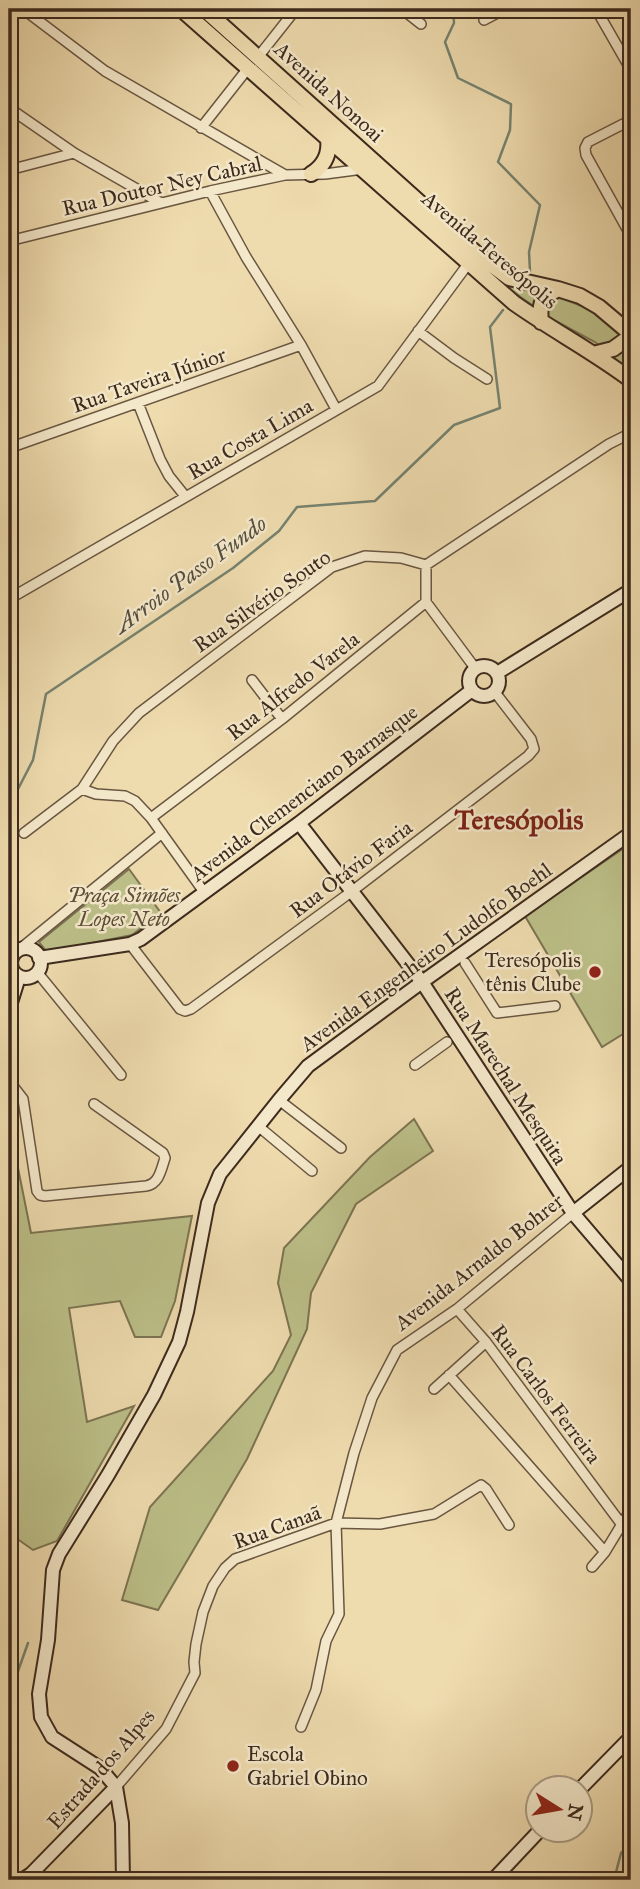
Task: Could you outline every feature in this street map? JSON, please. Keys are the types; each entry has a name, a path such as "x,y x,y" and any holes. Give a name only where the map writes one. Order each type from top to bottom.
{"main road":[{"name":"Avenida Nonoai","path":"181,9 253,62 395,180"},
{"name":"Avenida Nonoai","path":"204,9 328,139 367,174"},
{"path":"318,174 327,157 328,139"},
{"path":"367,174 373,169 386,178 395,180"},
{"name":"Avenida Teresópolis","path":"367,174 514,303 631,380"},
{"name":"Avenida Teresópolis","path":"395,180 477,254 509,278 580,296 599,307 631,335"},
{"path":"541,322 541,302 558,289"},
{"path":"593,354 613,349 631,335"}],"street":[{"path":"9,14 24,9 104,71 285,175"},
{"path":"201,128 296,9"},
{"path":"402,9 421,24"},
{"path":"484,20 505,9"},
{"path":"596,9 631,69"},
{"path":"9,108 74,153 161,203"},
{"path":"631,120 588,142 585,148 586,155 631,236"},
{"path":"9,170 74,153"},
{"name":"Rua Doutor Ney Cabral","path":"9,241 285,175 367,174"},
{"path":"211,191 246,257 301,345 335,409"},
{"name":"Rua Costa Lima","path":"9,598 378,386 468,264"},
{"path":"418,331 486,379"},
{"name":"Rua Taveira Júnior","path":"9,448 301,345"},
{"path":"138,403 160,459 185,496"},
{"path":"475,668 426,602 426,565 609,444 631,433"},
{"name":"Rua Silvério Souto","path":"24,833 82,789 113,741 139,713 332,567 365,556 401,558 426,565"},
{"path":"497,673 631,590"},
{"name":"Rua Alfredo Varela","path":"150,818 282,719 426,602"},
{"path":"487,666 497,673 499,680 494,691 479,695 472,690 470,675 475,668 487,666"},
{"path":"252,680 282,719"},
{"name":"Avenida Clemenciano Barnasque","path":"40,958 130,944 141,939 299,823 472,690"},
{"name":"Rua Otávio Faria","path":"130,944 180,1009 185,1012 191,1009 351,892 528,756 534,749 531,739 494,691"},
{"path":"82,789 103,796 125,796 135,801 162,833 204,892"},
{"name":"Rua Marechal Mesquita","path":"299,823 422,982 573,1213 631,1281"},
{"path":"12,955 20,949 30,949 40,958 37,972 29,977 19,976 12,970 12,955 162,833"},
{"name":"Avenida Engenheiro Ludolfo Boehl","path":"116,1787 100,1768 52,1737 41,1717 39,1694 48,1640 52,1570 154,1395 179,1342 208,1203 220,1174 308,1066 631,833"},
{"path":"465,963 497,1013 555,1006"},
{"path":"37,972 121,1075"},
{"path":"9,1006 19,976"},
{"path":"415,1065 447,1042"},
{"path":"9,1081 23,1099 37,1191 40,1195 146,1186 156,1182 165,1158 163,1153 94,1104"},
{"path":"279,1100 341,1148"},
{"path":"258,1126 312,1171"},
{"name":"Avenida Arnaldo Bohrer","path":"301,1727 316,1690 326,1641 339,1614 336,1523 372,1398 397,1350 457,1309 631,1167"},
{"name":"Rua Carlos Ferreira","path":"457,1309 486,1342 631,1537"},
{"path":"434,1389 486,1342"},
{"path":"449,1375 606,1552"},
{"name":"Rua Canaã","path":"195,1673 195,1653 203,1612 213,1586 225,1567 235,1559 336,1523 380,1524 434,1514 481,1485 509,1525"},
{"path":"592,1567 606,1552 631,1509"},
{"name":"Estrada dos Alpes","path":"22,1880 116,1787 166,1729 195,1673"},
{"path":"594,1775 631,1738"},
{"path":"116,1787 122,1823 123,1880"},
{"path":"493,1880 528,1843"}],"green space":[{"path":"502,284 563,299 590,309 618,330 631,347 631,373 595,342 552,319"},
{"name":"Teresópolis tênis Clube","path":"631,845 631,1029 602,1047 525,916"},
{"name":"Praça Simões Lopes Neto","path":"129,869 161,913 132,935 47,952 39,942"},
{"path":"414,1119 433,1151 356,1204 311,1293 307,1329 247,1459 158,1610 122,1600 150,1507 273,1371 291,1335 278,1283 284,1248 370,1157"},
{"path":"18,1168 31,1233 192,1216 175,1301 161,1337 135,1337 120,1301 69,1308 87,1422 134,1406 57,1541 33,1550 9,1533 9,1175"}],"waterway":[{"name":"Arroio Passo Fundo","path":"453,9 454,23 445,42 458,78 511,104 510,130 498,162 540,205 529,252 530,271"},
{"name":"Arroio Passo Fundo","path":"9,792 17,791 33,760 46,694 233,568 279,531 297,507 375,501 454,425 500,408 490,327 503,310"},
{"path":"9,1729 17,1674 28,1643"},
{"path":"614,1880 621,1853 631,1844"}],"place":[{"name":"Teresópolis tênis Clube","path":"595,972"},
{"name":"Escola Gabriel Obino","path":"233,1766"}],"district":[{"name":"Teresópolis","path":"519,819"}]}
